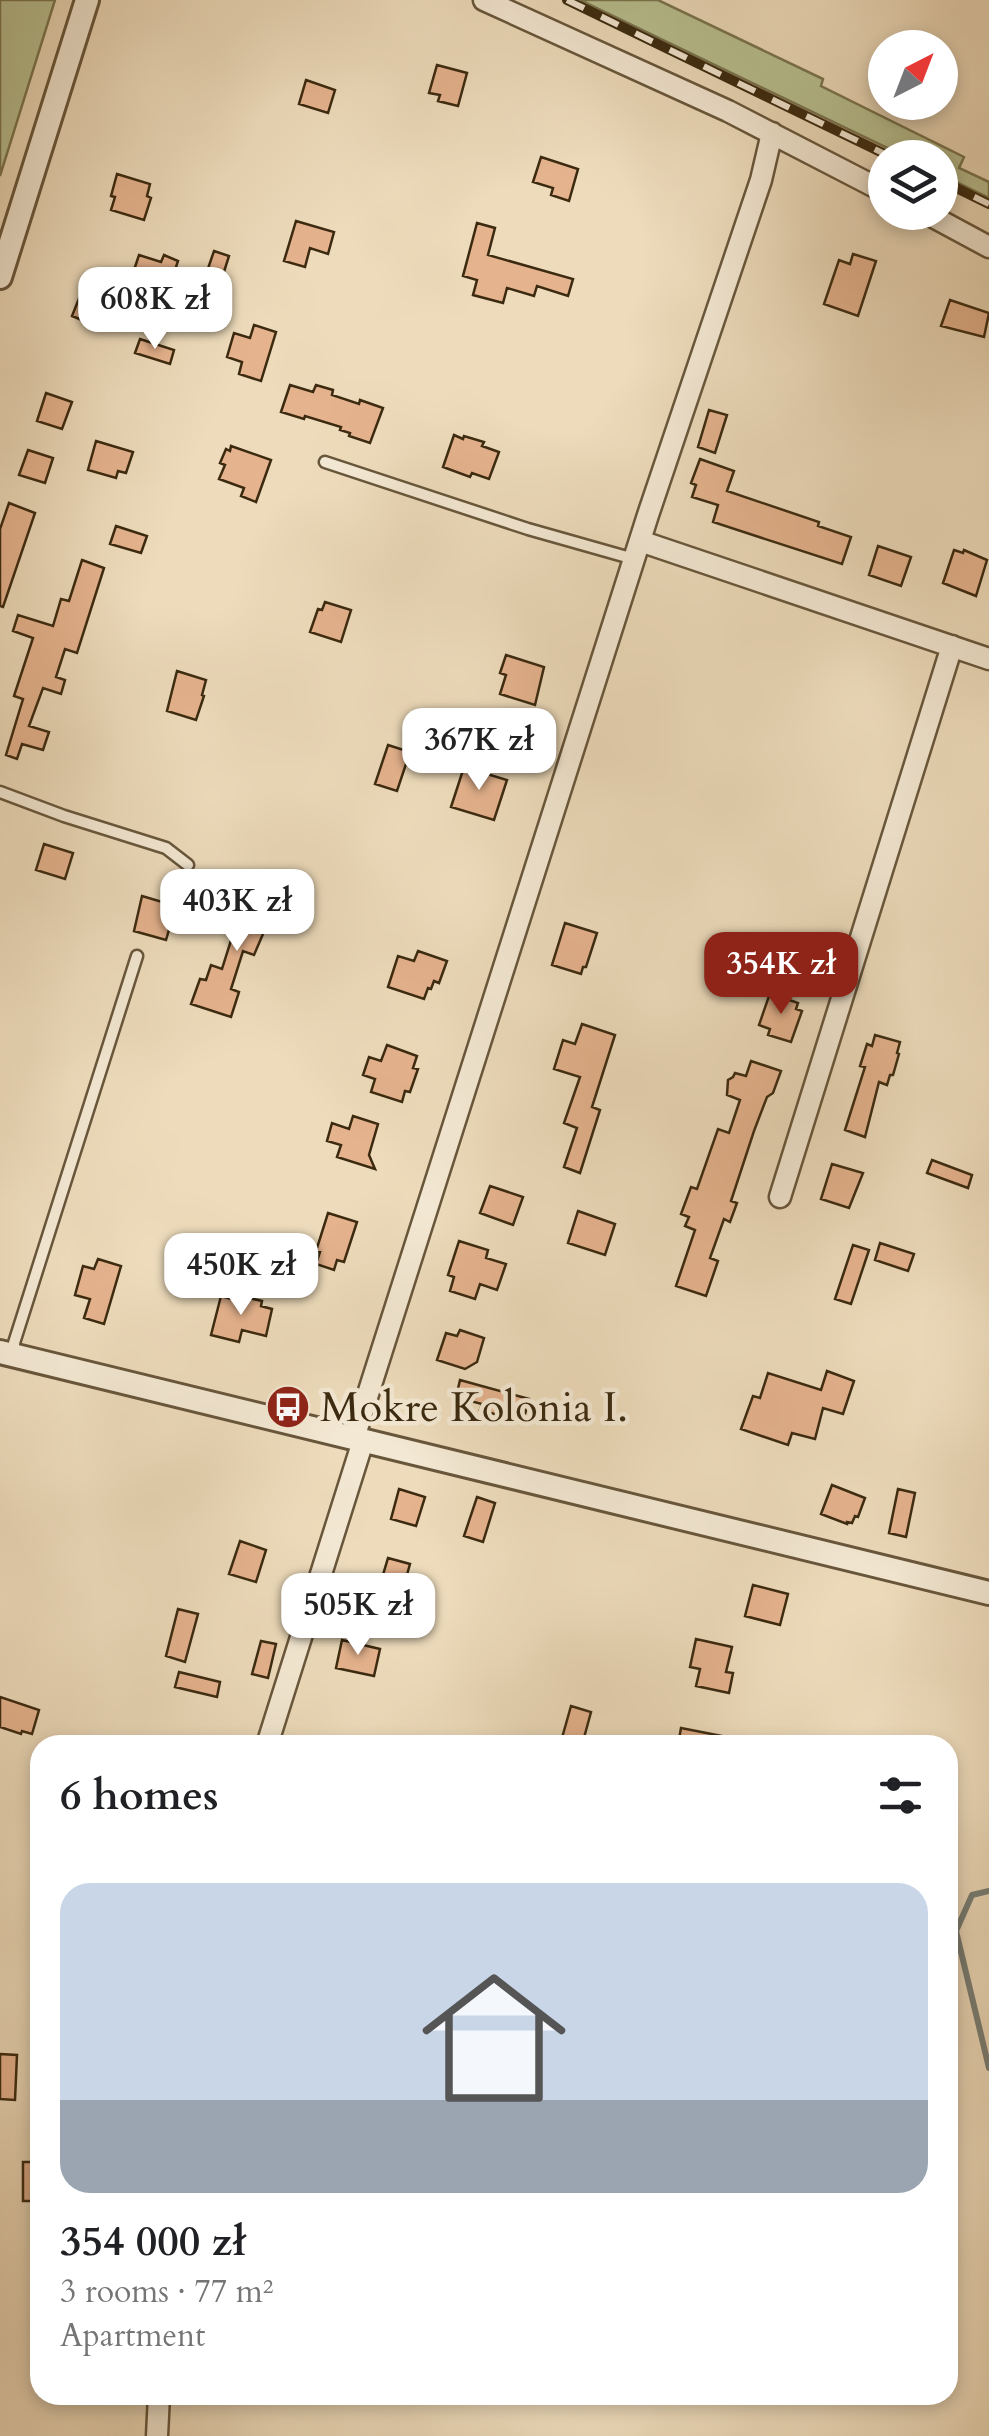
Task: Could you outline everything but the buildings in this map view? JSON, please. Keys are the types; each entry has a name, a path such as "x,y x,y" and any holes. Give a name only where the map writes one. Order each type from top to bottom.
{"street":[{"path":"0,278 87,0"},
{"path":"484,0 772,133 868,183"},
{"path":"270,1735 358,1440 637,550 761,180 772,133"},
{"path":"958,230 989,246"},
{"path":"637,550 989,659"},
{"path":"780,1197 952,646"},
{"path":"7,1353 989,1593"},
{"path":"157,2436 159,2405"}],"lane":[{"path":"326,462 528,528 637,550"},
{"path":"0,792 166,848 188,865"},
{"path":"7,1353 14,1344 136,956"}],"green space":[{"path":"0,0 55,0 0,176"},
{"path":"580,0 658,0 823,79 821,86 868,109 868,120 889,120 930,140 871,140"},
{"path":"958,154 964,157 959,168 989,182 989,198 958,183"}],"waterway":[{"path":"958,1926 972,1895 989,1891"},
{"path":"958,1939 989,2068"}],"railway":[{"path":"567,0 868,146"},
{"path":"958,189 989,204"}],"place":[{"name":"Mokre Kolonia I.","path":"288,1407"}]}
